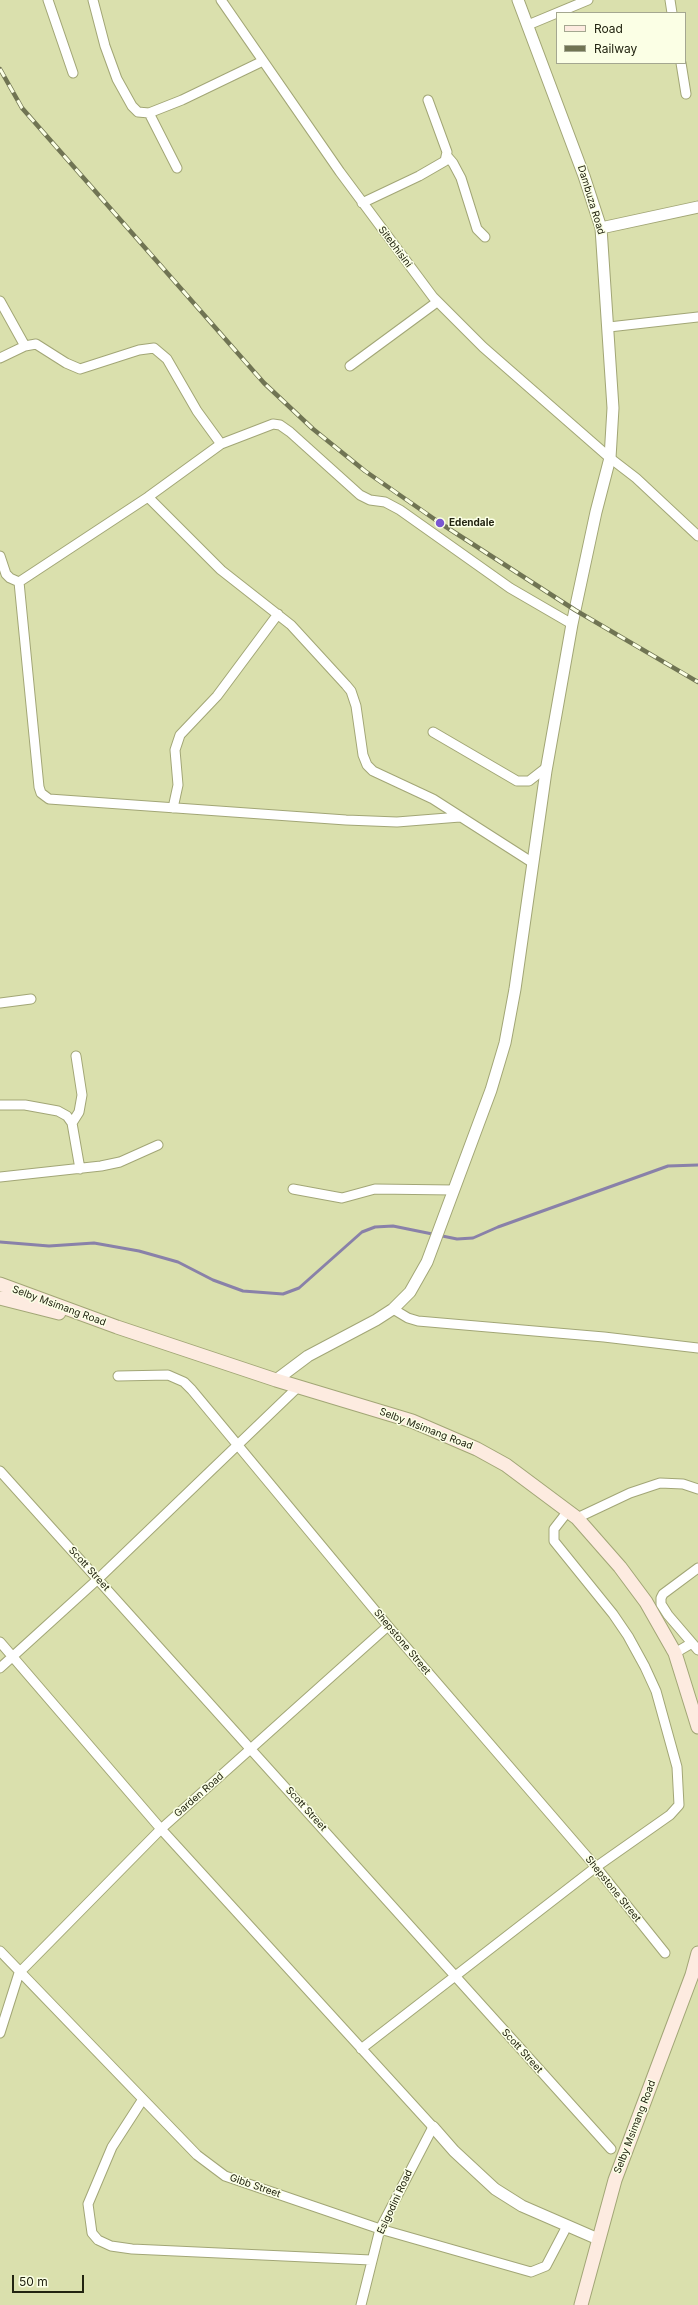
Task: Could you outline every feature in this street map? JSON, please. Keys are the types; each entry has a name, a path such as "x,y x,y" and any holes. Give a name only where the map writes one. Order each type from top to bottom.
{"main road":[{"name":"Selby Msimang Road","path":"0,1284 117,1327 276,1380 412,1421 471,1446 506,1465 573,1514 620,1567 646,1602 675,1653 698,1726"},
{"name":"Selby Msimang Road","path":"0,1298 117,1327"},
{"name":"Selby Msimang Road","path":"581,2305 615,2180 692,1975 698,1952"}],"street":[{"path":"48,0 73,73"},
{"path":"93,0 107,52 120,85 135,110 144,114 182,100 263,61"},
{"name":"Sitebhisini","path":"221,0 362,203 437,302 483,347 610,458 636,478 698,536"},
{"name":"Dambuza Road","path":"276,1380 308,1356 369,1325 393,1309 410,1292 427,1262 448,1202 491,1090 505,1043 547,767 572,624 596,512 610,458 614,416 601,228 584,176 518,0"},
{"path":"559,12 588,0"},
{"path":"670,0 672,12"},
{"path":"528,25 556,13"},
{"path":"681,64 686,94"},
{"path":"428,100 447,156 461,178 477,229 485,236"},
{"path":"149,113 177,168"},
{"path":"362,203 441,165 447,156"},
{"path":"601,228 698,207"},
{"path":"0,301 25,346"},
{"path":"350,366 437,302"},
{"path":"609,327 698,318"},
{"path":"0,358 25,346 40,345 66,363 80,369 146,348 159,351 168,359 197,410 221,444"},
{"path":"19,582 148,497 221,444 269,424 280,425 360,495 370,500 385,502 400,510 510,588 572,624"},
{"path":"148,497 212,562 278,614 320,656 351,691 358,714 363,755 367,765 373,771 433,799 533,863"},
{"path":"0,556 6,574 10,578 19,582"},
{"path":"19,582 41,793 45,797 54,801 397,822 460,817"},
{"path":"173,808 178,785 175,750 180,735 217,696 278,614"},
{"path":"433,732 517,781 529,781 547,767"},
{"path":"0,1003 31,999"},
{"path":"72,1122 78,1112 82,1094 76,1056"},
{"path":"0,1105 25,1105 58,1111 67,1116 72,1122 80,1169"},
{"path":"0,1177 80,1169 120,1162 158,1145"},
{"path":"293,1189 342,1198 375,1189 453,1190"},
{"path":"393,1309 408,1318 418,1321 604,1337 698,1348"},
{"name":"Shepstone Street","path":"118,1376 160,1374 168,1375 184,1382 239,1445 388,1626 596,1867 665,1953"},
{"path":"0,1668 98,1579 298,1387"},
{"name":"Scott Street","path":"0,1471 611,2149"},
{"path":"361,2049 596,1867 670,1815 679,1805 677,1767 656,1690 628,1636 613,1614 554,1541 554,1529 573,1514 660,1483 683,1484 698,1489"},
{"path":"675,1653 695,1647 668,1615 661,1604 661,1598 663,1594 698,1568"},
{"name":"Garden Road","path":"19,1972 161,1829 388,1626"},
{"path":"0,1642 161,1829 454,2151 495,2189 522,2206 598,2239"},
{"name":"Gibb Street","path":"0,1951 197,2155 225,2176 380,2229 530,2272 546,2266 567,2226"},
{"path":"0,2033 19,1972"},
{"path":"143,2099 112,2147 88,2204 92,2233 98,2240 111,2246 132,2250 371,2260"},
{"name":"Esigodini Road","path":"360,2305 380,2229 433,2127"}],"waterway":[{"path":"0,1242 49,1246 94,1243 139,1251 178,1262 213,1280 243,1291 283,1294 299,1288 362,1232 375,1227 393,1226 457,1239 473,1238 498,1227 668,1166 698,1165"}],"railway":[{"path":"0,69 22,108 264,383 313,429 365,471 440,523 575,610 698,682"}],"place":[{"name":"Edendale","path":"440,523"}]}
